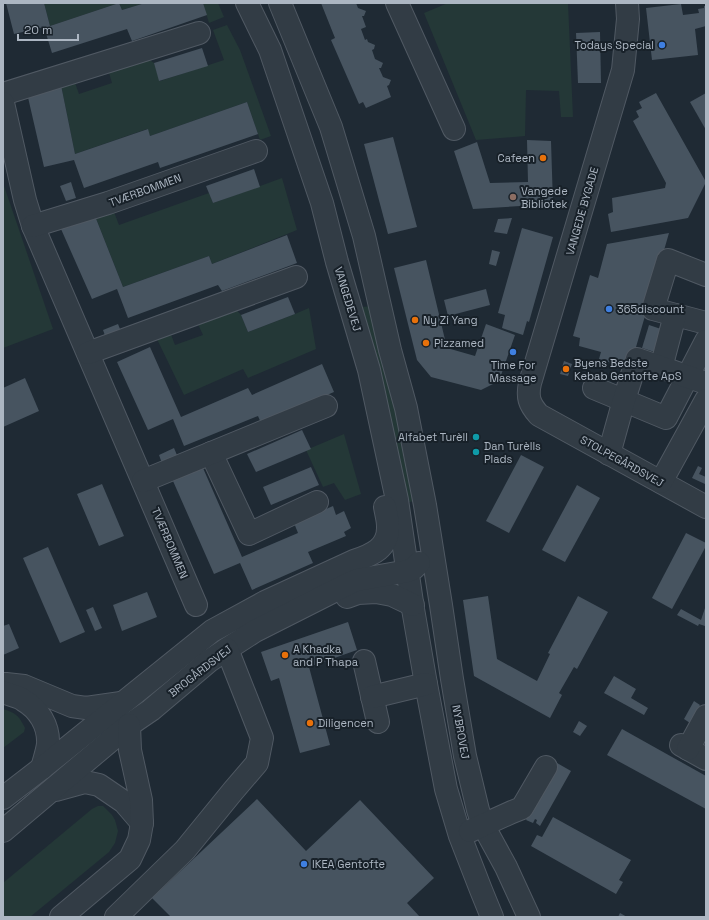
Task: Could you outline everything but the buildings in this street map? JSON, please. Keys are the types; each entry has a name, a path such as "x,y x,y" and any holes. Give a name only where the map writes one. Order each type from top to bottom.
{"street":[{"name":"VANGEDEVEJ","path":"247,3 270,50 322,203 337,262 369,370 411,564 412,605"},
{"path":"280,3 331,127 364,236 390,350 406,408 430,535 425,556 411,564"},
{"path":"397,3 454,129"},
{"name":"VANGEDE BYGADE","path":"539,415 531,406 528,390 623,70 628,19 627,3"},
{"path":"3,94 199,33"},
{"name":"TVÆRBOMMEN","path":"3,103 25,200 33,226 196,605"},
{"name":"TVÆRBOMMEN","path":"33,226 108,204 256,151"},
{"path":"706,275 668,260 653,309 706,323"},
{"path":"88,352 296,277"},
{"path":"661,368 675,315"},
{"path":"594,388 666,418 697,380 706,341"},
{"path":"609,454 637,359 697,380"},
{"path":"369,370 374,439 388,526 387,537 383,545 370,556"},
{"path":"661,482 706,400"},
{"path":"143,481 326,406"},
{"name":"STOLPEGÅRDSVEJ","path":"539,415 706,507"},
{"path":"211,453 249,534 317,502"},
{"name":"NYBROVEJ","path":"430,535 465,756 478,810 483,825 506,867 529,917"},
{"path":"3,798 212,631 265,602 354,561 370,556 383,554 393,555 423,571 426,580 437,647 452,679"},
{"name":"BROGÅRDSVEJ","path":"3,831 128,725 151,710 209,661 227,649 255,631 357,580 411,564"},
{"path":"297,610 358,593 376,592 392,595 412,605 446,789 460,836 492,917"},
{"path":"116,917 186,850 257,763 262,738 227,649"},
{"path":"364,661 378,722"},
{"path":"3,684 24,686 72,706 86,708 122,702"},
{"path":"372,697 426,684"},
{"path":"3,692 23,700 38,712 43,721 48,745 42,768"},
{"path":"692,751 706,716"},
{"path":"60,917 130,859 139,840 142,823 141,800 130,750 128,725"},
{"path":"460,836 522,808 546,767"},
{"path":"51,791 85,782 98,784 124,802 142,823"}],"green space":[{"path":"44,3 119,3 50,26"},
{"path":"119,3 145,3 122,10"},
{"path":"203,3 218,3 224,17 209,23"},
{"path":"448,3 568,3 573,117 561,117 559,91 526,90 525,136 476,140 424,13"},
{"path":"227,25 240,50 271,136 260,140 247,102 150,136 147,129 75,154 61,85 74,80 79,94 112,83 108,69 145,57 154,63 160,81 224,60 213,30"},
{"path":"282,178 297,230 212,264 209,256 123,287 95,216 114,212 119,225 209,193 213,203"},
{"path":"3,183 53,329 3,348"},
{"path":"373,306 416,501 403,503 361,307"},
{"path":"235,308 241,315 248,332 309,308 316,349 248,378 243,369 184,395 156,337 170,332 175,345 203,335 197,322"},
{"path":"344,434 361,494 345,500 334,483 323,487 306,450"},
{"path":"3,709 17,716 25,728 24,732 3,748"},
{"path":"98,806 103,806 112,815 118,831 115,843 109,852 30,917 3,917 3,883 92,809"}],"place":[{"name":"Todays Special","path":"662,45"},
{"name":"Cafeen","path":"543,158"},
{"name":"Vangede Bibliotek","path":"513,197"},
{"name":"365discount","path":"609,309"},
{"name":"Ny Zi Yang","path":"415,320"},
{"name":"Pizzamed","path":"426,343"},
{"name":"Time For Massage","path":"513,352"},
{"name":"Byens Bedste Kebab Gentofte ApS","path":"566,369"},
{"name":"Alfabet Turèll","path":"476,437"},
{"name":"Dan Turèlls Plads","path":"476,452"},
{"name":"A Khadka and P Thapa","path":"285,655"},
{"name":"Diligencen","path":"310,723"},
{"name":"IKEA Gentofte","path":"304,864"}]}
